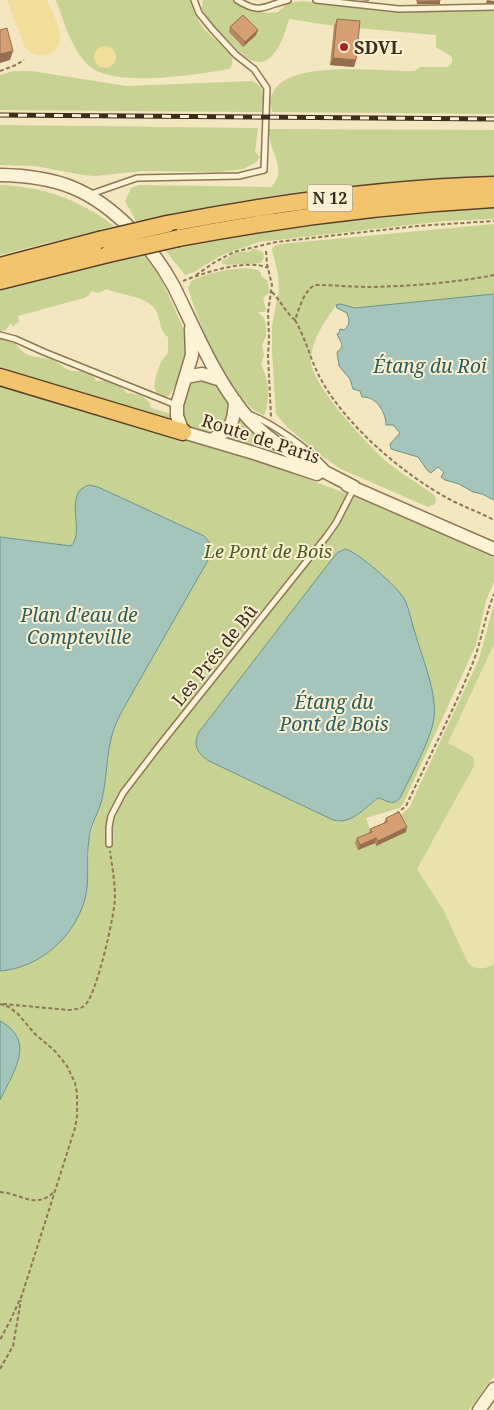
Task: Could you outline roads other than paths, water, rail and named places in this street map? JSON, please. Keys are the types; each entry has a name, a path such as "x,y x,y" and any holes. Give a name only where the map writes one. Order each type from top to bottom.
{"highway":[{"name":"N 12","path":"0,281 167,224 313,200 402,191 494,185"},
{"name":"N 12","path":"0,266 103,247 179,238 337,212 494,199"},
{"path":"0,377 183,432"}],"street":[{"path":"0,175 46,179 72,187 88,194 114,213 144,243 169,278 190,320"},
{"name":"Route de Paris","path":"190,320 193,350 177,405 177,416 183,432 254,453 354,487"},
{"name":"Route de Paris","path":"190,320 221,380 235,401 243,412 276,443 354,487 494,549"},
{"path":"186,377 202,374 221,380"},
{"path":"211,440 222,434 231,425 235,401"},
{"path":"479,1410 494,1389"}],"lane":[{"path":"88,194 136,178 239,176 264,170 267,88 254,69 230,50 204,20 194,0"},
{"path":"237,0 251,8 258,9 288,0"},
{"path":"316,0 399,9 494,7"},
{"path":"0,335 15,339 177,405"},
{"path":"243,412 271,424 316,458 332,475"},
{"name":"Les Prés de Bû","path":"109,844 108,827 111,816 123,793 326,537 340,516 354,487"}],"water":[{"name":"Étang du Roi","path":"494,294 494,500 459,484 445,480 441,477 444,472 438,467 431,473 418,457 391,449 390,444 400,433 393,425 386,425 382,410 376,402 367,397 362,397 360,391 353,389 350,379 339,366 337,352 342,346 337,334 340,329 344,330 346,328 349,320 347,313 337,308 336,305 340,304 355,308"},
{"name":"Plan d'eau de Compteville","path":"89,485 98,487 204,536 210,543 211,555 122,711 114,729 110,743 103,795 90,834 86,892 80,913 64,938 41,957 14,969 0,971 0,537 71,546 75,539 76,531 75,504 77,496 81,489"},
{"name":"Étang du Pont de Bois","path":"345,549 359,556 377,571 395,587 405,600 429,677 434,718 429,737 400,798 397,801 389,802 378,798 357,815 340,821 333,820 209,761 197,749 196,741 199,732 332,559 337,553"},
{"path":"0,1021 11,1029 20,1047 19,1058 0,1100"}],"railway":[{"path":"0,115 494,119"}],"place":[{"name":"SDVL","path":"344,47"}],"park label":[{"name":"Le Pont de Bois","path":"268,551"}]}
